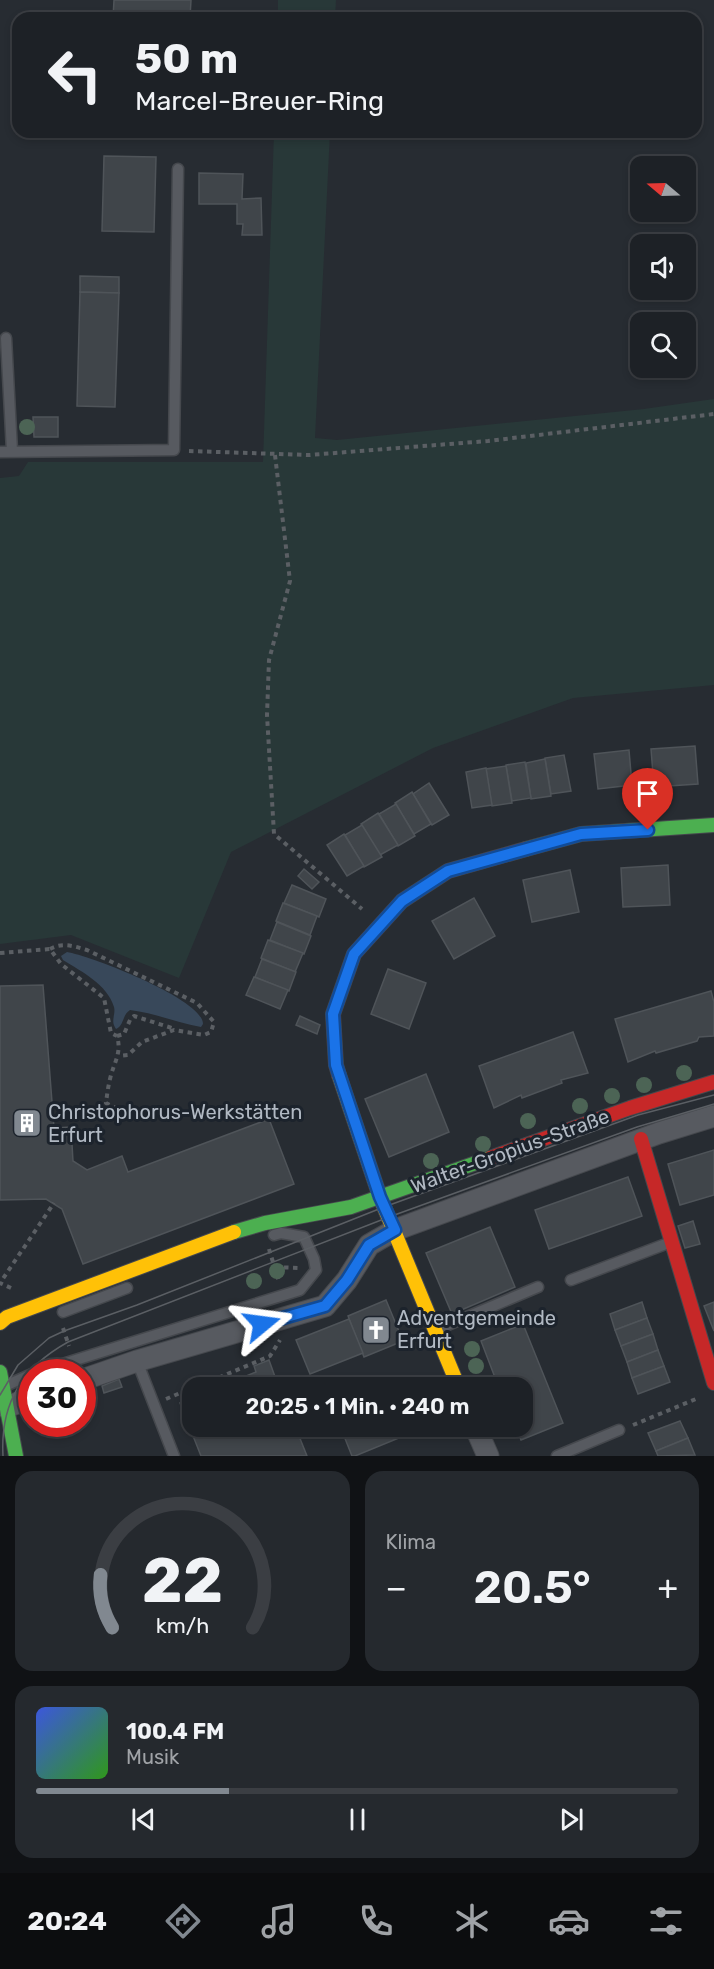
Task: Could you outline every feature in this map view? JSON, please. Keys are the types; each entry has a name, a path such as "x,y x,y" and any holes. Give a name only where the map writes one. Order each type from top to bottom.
{"street":[{"path":"455,1377 380,1197 336,1065 333,1014 354,954 402,901 448,871 581,834 714,825"},
{"name":"Walter-Gropius-Straße","path":"4,1328 7,1317 240,1230 351,1207 630,1108 714,1082"},
{"name":"Walter-Gropius-Straße","path":"96,1368 137,1361 325,1306 347,1280 369,1245 395,1230 641,1139 714,1116"},
{"path":"641,1139 714,1383"},
{"path":"0,1372 2,1397 16,1456"},
{"path":"2,1397 18,1398"},
{"path":"480,1437 488,1456"}],"lane":[{"path":"0,452 174,450 178,169"},
{"path":"6,338 12,451"},
{"path":"96,1364 300,1290 316,1270 314,1259 304,1237 281,1233 267,1242"},
{"path":"571,1280 671,1242"},
{"path":"53,1315 142,1282"},
{"path":"436,1330 538,1287"},
{"path":"137,1361 174,1456"},
{"path":"2,1397 18,1385"},
{"path":"556,1456 619,1430"}],"path":[{"path":"174,450 309,455 488,441 714,414"},
{"path":"275,455 290,581 269,660 267,715 274,834 380,926"},
{"path":"0,953 50,949 68,944 87,950 197,1003 214,1022 211,1032 204,1035 177,1030 135,1016 130,1020 124,1035 111,1034 104,998 61,964 50,949"},
{"path":"119,1056 128,1055 142,1042 152,1037 177,1030"},
{"path":"117,1036 119,1056 109,1080 106,1103 122,1111"},
{"path":"0,1283 54,1203"},
{"path":"267,1242 281,1285"},
{"path":"274,1267 310,1269"},
{"path":"53,1315 73,1359"},
{"path":"219,1377 270,1356"},
{"path":"154,1404 182,1393"},
{"path":"619,1430 705,1396"}],"shaded area":[{"path":"278,0 336,0 335,12 278,12"},
{"path":"274,138 330,138 315,438 337,440 644,409 714,399 714,685 573,698 433,748 231,852 179,978 71,935 0,944 0,478 19,476 28,462 263,462"}],"water":[{"path":"67,952 121,970 166,991 198,1014 203,1024 201,1027 130,1010 116,1029 113,1023 114,1007 111,999 93,979 63,960 61,956"}],"building":[{"path":"114,0 191,0 190,12 113,12"},
{"path":"104,156 156,157 154,232 102,231"},
{"path":"199,173 243,174 242,199 261,198 262,235 242,235 243,224 237,224 237,204 199,204"},
{"path":"80,276 119,277 119,293 80,292"},
{"path":"80,292 119,293 115,407 77,406"},
{"path":"33,417 58,417 58,437 34,437"},
{"path":"695,746 698,784 654,787 651,749"},
{"path":"629,750 632,785 598,789 594,754"},
{"path":"564,755 571,791 551,794 545,758"},
{"path":"545,759 551,796 531,799 526,763"},
{"path":"525,762 531,798 512,801 506,765"},
{"path":"506,766 512,803 492,806 486,769"},
{"path":"486,768 492,805 472,808 466,772"},
{"path":"429,783 449,815 432,825 413,794"},
{"path":"412,792 431,824 414,834 395,803"},
{"path":"396,804 415,836 398,846 379,814"},
{"path":"378,813 398,845 380,855 361,824"},
{"path":"362,825 382,857 364,867 345,835"},
{"path":"344,834 364,866 347,876 327,845"},
{"path":"668,865 670,905 623,907 621,868"},
{"path":"304,869 319,882 312,889 298,876"},
{"path":"570,870 579,912 532,922 523,880"},
{"path":"292,885 326,899 319,917 284,903"},
{"path":"474,898 495,936 454,959 432,921"},
{"path":"283,903 317,916 310,935 276,921"},
{"path":"277,922 311,936 304,954 270,940"},
{"path":"268,940 303,953 295,972 261,958"},
{"path":"262,959 296,972 289,991 255,977"},
{"path":"388,969 426,983 409,1029 371,1014"},
{"path":"254,977 288,990 280,1009 246,995"},
{"name":"Christophorus-Werkstätten Erfurt","path":"43,985 54,1128 71,1127 73,1161 87,1170 122,1156 128,1172 269,1119 294,1184 83,1264 62,1209 46,1199 0,1200 0,986"},
{"path":"711,991 714,1002 714,1036 699,1037 697,1041 656,1053 655,1051 628,1062 615,1019"},
{"path":"300,1016 320,1025 317,1034 296,1025"},
{"path":"573,1032 588,1073 561,1080 562,1083 522,1098 521,1095 494,1108 479,1066"},
{"path":"426,1074 449,1132 389,1157 365,1099"},
{"path":"714,1150 714,1195 680,1205 668,1164"},
{"path":"628,1177 642,1216 549,1249 535,1210"},
{"path":"693,1221 700,1244 685,1248 678,1226"},
{"path":"490,1227 515,1287 452,1314 426,1253"},
{"name":"Adventgemeinde Erfurt","path":"386,1300 403,1341 364,1357 348,1316"},
{"path":"642,1302 647,1318 615,1330 610,1314"},
{"path":"714,1302 714,1331 704,1306"},
{"path":"647,1318 653,1334 621,1346 615,1330"},
{"path":"349,1319 363,1353 310,1374 296,1340"},
{"path":"523,1324 563,1423 533,1435 533,1377 495,1377 481,1341"},
{"path":"653,1334 658,1350 627,1362 621,1346"},
{"path":"658,1350 664,1366 632,1378 627,1362"},
{"path":"269,1360 275,1377 244,1377 256,1372 254,1366"},
{"path":"664,1366 670,1382 638,1394 632,1378"},
{"path":"119,1379 122,1387 104,1393 102,1386"},
{"path":"680,1421 688,1438 656,1451 648,1433"},
{"path":"193,1437 299,1437 307,1456 201,1456"},
{"path":"344,1437 401,1437 355,1456 352,1456"},
{"path":"688,1438 695,1455 658,1456 656,1451"}],"tram line":[{"path":"0,1395 18,1365 49,1338 64,1331 137,1305 384,1207 638,1115 714,1095"},
{"path":"3,1456 6,1419 10,1403 18,1388 38,1363 68,1342 389,1217 637,1127 714,1104"}],"traffic: fast":[{"path":"526,849 581,834 714,825"},
{"path":"234,1232 265,1223 351,1207 490,1158"},
{"path":"0,1372 16,1456"}],"traffic: slow":[{"path":"339,1075 380,1197 454,1377"},
{"path":"0,1323 7,1317 234,1232"}],"traffic: jam":[{"path":"339,1075 336,1065 333,1014 354,954 402,901 448,871 526,849"},
{"path":"490,1158 630,1108 714,1082"},
{"path":"641,1139 714,1383"}],"place":[{"name":"Christophorus-Werkstätten Erfurt","path":"27,1123"},
{"name":"Adventgemeinde Erfurt","path":"376,1330"}],"route":[{"path":"262,1324 325,1306 347,1280 369,1245 395,1230 380,1197 336,1065 333,1014 354,954 402,901 448,871 581,834 648,830"}]}
